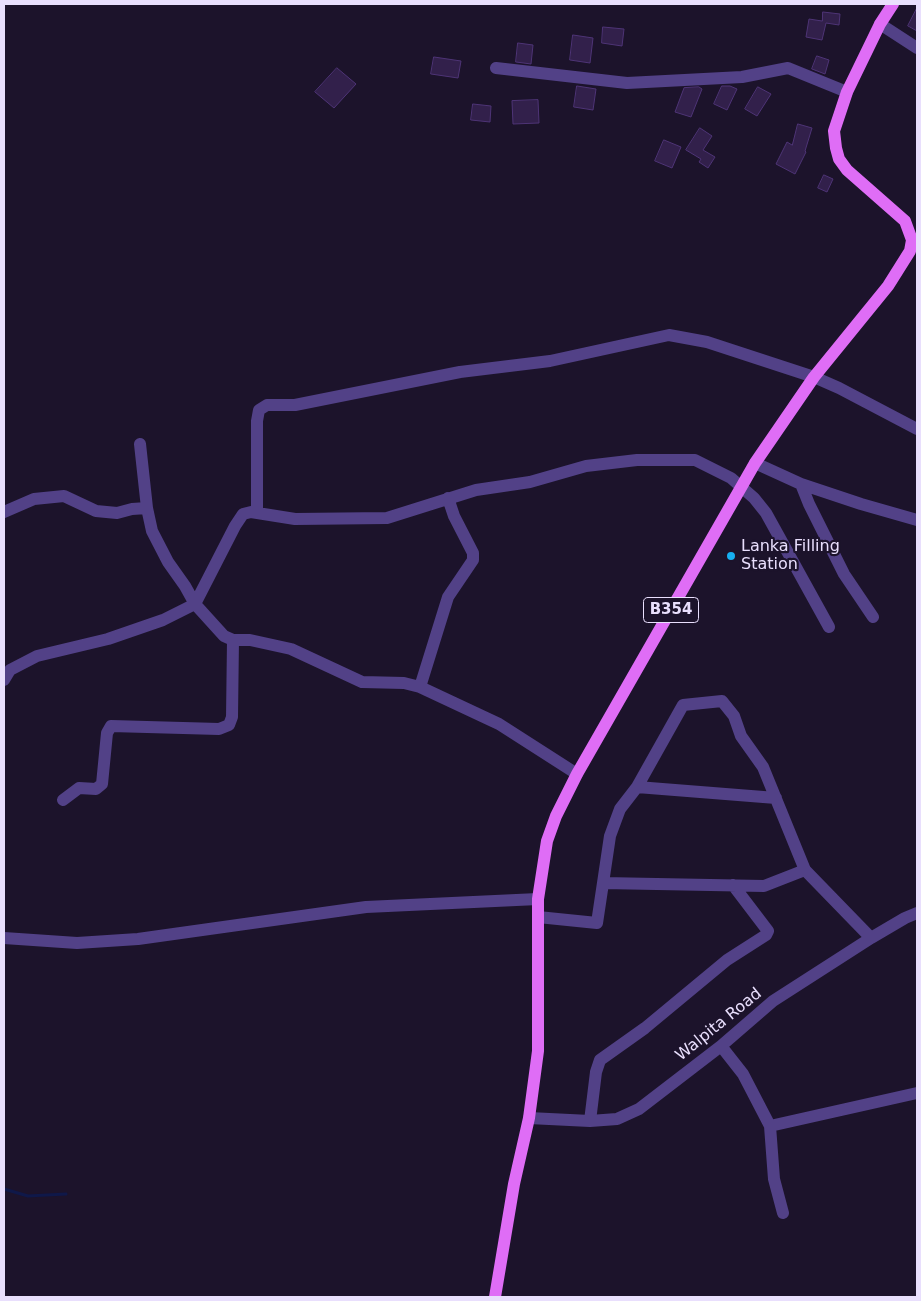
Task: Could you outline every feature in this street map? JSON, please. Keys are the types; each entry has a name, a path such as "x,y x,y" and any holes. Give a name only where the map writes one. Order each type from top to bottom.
{"main road":[{"name":"B354","path":"495,1297 514,1184 529,1118 538,1051 538,899 547,841 556,816 577,774 755,464 814,377 888,286 910,251 912,240 905,221 847,170 839,159 834,131 847,92 880,24 893,4"}],"street":[{"path":"880,24 917,48"},
{"path":"496,68 628,83 742,77 788,68 847,92"},
{"path":"257,513 257,421 259,410 267,405 294,405 460,372 550,361 669,334 707,342 814,377 917,429"},
{"path":"140,444 147,508 152,531 168,562 195,604 224,636 233,640 250,640 291,649 362,682 404,683 420,688 499,724 577,774"},
{"path":"4,680 10,670 37,656 108,639 163,620 195,604 243,514 251,512 295,519 387,518 476,490 530,482 586,466 637,460 694,460 731,478 742,487 766,513 829,627"},
{"path":"755,464 801,484 917,520"},
{"path":"801,484 808,504 844,574 873,617"},
{"path":"4,512 34,499 64,496 96,511 117,513 147,508"},
{"path":"420,688 448,597 473,560 473,553 454,516 448,498"},
{"path":"62,800 79,788 96,789 102,784 107,733 111,726 220,729 229,725 232,717 233,640"},
{"path":"538,917 597,923 610,836 620,809 637,786 683,705 722,701 734,716 741,736 762,767 805,870 871,938"},
{"path":"637,786 776,798"},
{"path":"603,883 764,886 805,870"},
{"path":"590,1121 596,1072 600,1060 645,1028 727,960 768,932 734,885"},
{"path":"4,938 77,942 138,939 366,907 538,899"},
{"name":"Walpita Road","path":"529,1118 590,1121 617,1118 639,1109 721,1046 772,1001 871,938 904,918 917,913"},
{"path":"721,1046 743,1074 770,1126 774,1179 783,1213"},
{"path":"770,1126 917,1093"}],"building":[{"path":"917,8 917,31 908,26"},
{"path":"823,12 840,14 839,25 826,23 822,40 806,37 809,19 822,21"},
{"path":"603,27 624,29 622,46 602,43"},
{"path":"573,35 593,38 590,63 570,60"},
{"path":"518,43 533,45 531,64 516,62"},
{"path":"817,56 829,60 825,74 812,69"},
{"path":"434,57 461,61 458,78 431,74"},
{"path":"337,68 356,84 334,108 315,92"},
{"path":"577,86 596,89 593,110 574,107"},
{"path":"722,86 730,86 737,89 727,110 714,104"},
{"path":"699,87 702,89 691,117 675,112 684,88"},
{"path":"758,87 771,94 757,116 745,109"},
{"path":"538,100 539,123 513,124 512,101"},
{"path":"473,104 491,106 490,122 471,120"},
{"path":"798,124 812,128 806,152 795,174 776,164 787,142 792,145"},
{"path":"700,128 712,136 703,150 715,157 708,168 699,162 701,159 686,150"},
{"path":"664,140 681,147 672,168 655,161"},
{"path":"824,175 833,179 827,192 818,188"}],"waterway":[{"path":"4,1189 28,1196 66,1194"}],"place":[{"name":"Lanka Filling Station","path":"731,556"}]}
